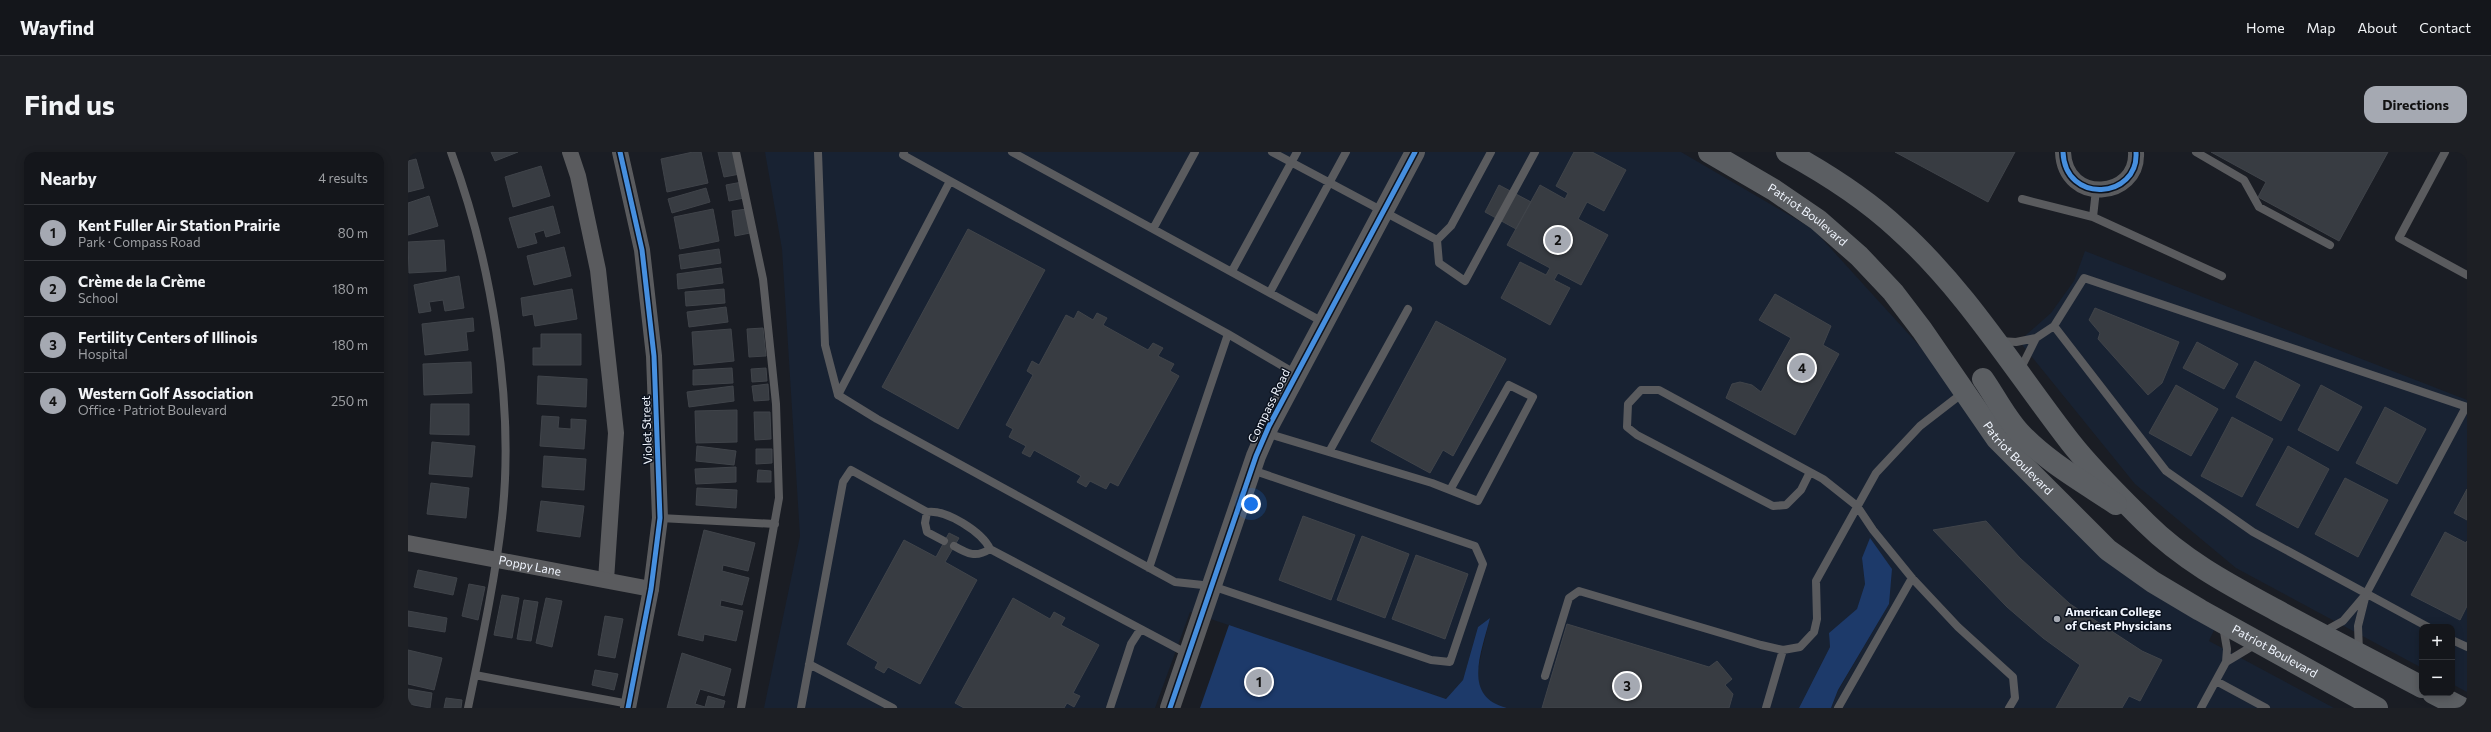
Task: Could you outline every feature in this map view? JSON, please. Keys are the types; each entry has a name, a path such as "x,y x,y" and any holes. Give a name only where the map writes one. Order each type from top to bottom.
{"main road":[{"name":"Patriot Boulevard","path":"1709,152 1774,190 1818,220 1859,256 1893,292 1965,391 1997,439 2108,550 2153,582 2377,708"},
{"path":"1787,152 1832,178 1898,229 1944,277 2073,446 2147,524 2175,549 2211,575 2419,685"},
{"path":"1965,391 1983,379 1991,359 1993,340"},
{"path":"1983,379 2019,432 2028,440 2066,471 2147,524"},
{"path":"2439,696 2462,708"}],"street":[{"path":"570,152 578,176 598,270 616,433 606,580"},
{"name":"Violet Street","path":"620,152 642,250 654,356 660,518 650,589 628,706"},
{"name":"Compass Road","path":"1170,708 1266,433 1415,152"},
{"path":"2063,152 2067,172 2075,181 2084,187 2096,190 2108,189 2119,185 2128,177 2134,166 2136,152"},
{"name":"Poppy Lane","path":"408,543 650,589"}],"lane":[{"path":"451,152 465,191 494,319 503,394 504,460 502,516 496,560 468,708"},
{"path":"736,152 763,279 776,404 779,498 741,708"},
{"path":"818,152 825,344 838,396 877,419 1175,582 1212,586 1431,660 1450,662 1482,564 1475,546 1252,470"},
{"path":"1012,152 1324,322"},
{"path":"1153,229 1195,152"},
{"path":"1272,152 1437,240"},
{"path":"1232,271 1297,152"},
{"path":"1270,292 1346,152"},
{"path":"1491,152 1451,226 1437,240 1439,263 1465,280 1535,152"},
{"path":"2196,152 2244,180 2259,207 2330,245"},
{"path":"2445,152 2399,238 2467,275"},
{"path":"901,153 1228,334 1296,374"},
{"path":"838,396 950,181"},
{"path":"2093,218 2096,190"},
{"path":"2022,199 2093,218 2222,276"},
{"path":"1993,340 2016,342 2036,338 2054,326 2084,278 2467,407 2366,594 2343,621 2320,634"},
{"path":"1329,452 1408,308"},
{"path":"2054,326 2166,471 2253,532 2422,624"},
{"path":"1149,568 1228,334"},
{"path":"2018,374 2036,338"},
{"path":"1266,433 1450,490 1478,501 1533,397 1509,385 1450,490"},
{"path":"1810,472 1801,490 1786,505 1773,506 1638,435 1627,427 1628,404 1641,390 1659,390 1810,472 1857,506 1873,530 1912,578 1958,627 2013,677 2015,698 2009,708"},
{"path":"1545,676 1569,598 1579,591 1783,650 1800,647 1814,632 1817,619 1816,581 1876,473 1915,431 1965,391"},
{"path":"801,708 843,482 851,470 927,512 937,510 978,532 986,539 990,549 1140,630 1188,654"},
{"path":"927,512 925,523 927,532 944,541"},
{"path":"660,518 775,524"},
{"path":"954,546 971,555 981,555 990,549"},
{"path":"1838,708 1912,578"},
{"path":"2359,654 2358,626 2366,594"},
{"path":"2201,708 2226,662 2227,649 2222,621"},
{"path":"1110,708 1130,644 1140,630"},
{"path":"2455,641 2467,646"},
{"path":"2226,662 2260,643"},
{"path":"1766,708 1783,650"},
{"path":"809,664 893,708"},
{"path":"475,675 628,706"},
{"path":"2216,681 2266,708"}],"shaded area":[{"path":"765,152 1681,152 1813,229 1935,363 2004,455 2215,628 2209,641 2334,708 1831,708 1838,691 1889,604 1862,558 1865,584 1857,610 1829,633 1830,647 1799,708 1507,708 1495,705 1481,693 1477,672 1490,618 1478,627 1463,680 1446,699 1190,612 1155,708 764,708 800,536 782,249"},
{"path":"2085,251 2467,400 2467,692 2455,686 2455,624 2419,624 2419,666 2236,568 2135,484 2019,341 2051,313 2074,281"},
{"path":"1870,538 1892,569 1889,604 1838,690 1831,708 1799,708 1830,647 1829,633 1857,609 1865,584 1862,558"},
{"path":"1490,618 1480,658 1478,671 1479,683 1484,694 1493,702 1507,708 1200,708 1229,625 1446,699 1463,680 1478,627"}],"building":[{"path":"491,152 518,152 495,161"},
{"path":"693,152 701,152 708,183 667,192 661,159"},
{"path":"718,152 735,152 740,174 724,177"},
{"path":"1574,152 1592,152 1626,170 1604,211 1587,202 1578,219 1608,235 1581,285 1558,273 1554,280 1570,288 1550,325 1501,298 1520,262 1546,275 1550,268 1507,245 1540,185 1565,199 1568,193 1556,186"},
{"path":"1895,152 2015,152 1988,202"},
{"path":"2211,152 2388,152 2339,241 2258,197 2266,182"},
{"path":"416,159 424,188 408,192 408,161"},
{"path":"541,166 550,196 513,207 505,177"},
{"path":"742,182 744,198 729,201 726,185"},
{"path":"1499,185 1531,202 1516,229 1485,212"},
{"path":"706,188 710,202 672,213 668,199"},
{"path":"429,196 438,226 408,235 408,203"},
{"path":"553,206 560,233 546,237 544,230 534,233 537,243 518,248 509,218"},
{"path":"713,209 719,241 680,249 674,217"},
{"path":"747,209 750,233 735,236 732,211"},
{"path":"968,229 1045,270 958,429 882,387"},
{"path":"444,240 446,271 409,273 408,242"},
{"path":"564,247 571,276 534,285 527,256"},
{"path":"719,249 721,263 681,269 679,255"},
{"path":"721,268 723,283 678,289 677,274"},
{"path":"459,276 464,308 445,311 443,300 429,302 431,311 419,313 414,285"},
{"path":"572,289 577,319 535,326 533,314 523,316 521,298"},
{"path":"724,289 725,303 686,306 685,292"},
{"path":"1775,294 1831,326 1823,345 1839,354 1795,435 1726,398 1732,384 1740,382 1752,385 1761,392 1791,338 1759,320"},
{"path":"726,307 728,322 689,327 687,312"},
{"path":"2095,308 2179,342 2162,383 2148,395 2098,339 2100,333 2089,320"},
{"path":"1078,311 1093,320 1097,313 1107,318 1103,325 1148,350 1153,343 1163,348 1158,356 1174,364 1170,371 1179,376 1118,486 1110,482 1106,489 1090,481 1086,487 1077,482 1081,476 1034,450 1030,457 1022,453 1026,446 1009,437 1013,429 1006,425 1033,375 1027,371 1032,361 1039,365 1066,315 1074,319"},
{"path":"473,318 474,331 466,332 468,350 425,355 422,324"},
{"path":"1436,321 1506,359 1453,456 1443,450 1430,473 1371,441"},
{"path":"763,328 766,356 749,357 747,329"},
{"path":"731,329 734,361 694,365 692,332"},
{"path":"541,334 581,334 581,365 533,365 533,348 541,348"},
{"path":"2197,342 2238,364 2224,389 2183,368"},
{"path":"2255,361 2300,385 2281,421 2236,397"},
{"path":"471,362 472,393 424,395 423,364"},
{"path":"732,368 733,383 693,385 693,370"},
{"path":"766,368 767,381 752,382 751,369"},
{"path":"538,376 587,379 586,407 537,404"},
{"path":"768,384 769,400 754,401 752,386"},
{"path":"2176,385 2218,409 2191,456 2149,433"},
{"path":"2321,385 2362,407 2338,451 2298,430"},
{"path":"733,386 734,401 689,407 687,392"},
{"path":"431,404 469,404 469,435 430,434"},
{"path":"2385,407 2426,429 2397,484 2356,463"},
{"path":"737,410 737,442 696,443 695,411"},
{"path":"754,412 770,412 771,439 755,440"},
{"path":"542,416 559,417 558,428 571,429 571,419 586,420 584,449 540,446"},
{"path":"2232,417 2273,439 2242,497 2201,476"},
{"path":"432,442 475,446 472,477 429,474"},
{"path":"697,446 736,451 734,465 696,461"},
{"path":"2288,446 2329,469 2298,528 2256,505"},
{"path":"756,449 772,449 772,463 756,464"},
{"path":"544,456 586,459 584,490 542,487"},
{"path":"736,467 736,482 696,484 695,469"},
{"path":"758,470 771,471 771,482 757,482"},
{"path":"2345,478 2388,500 2358,557 2315,534"},
{"path":"431,483 469,488 466,518 427,514"},
{"path":"697,488 737,490 736,508 696,505"},
{"path":"2467,489 2467,520 2454,513"},
{"path":"541,501 584,506 580,537 537,531"},
{"path":"1303,516 1355,535 1331,600 1279,580"},
{"name":"American College of Chest Physicians","path":"1986,521 2020,558 2070,604 2142,651 2162,660 2140,701 2129,696 2122,708 2056,708 2080,665 2043,638 2007,607 1933,530"},
{"path":"704,530 755,543 748,571 723,565 722,571 749,578 742,605 721,600 720,606 743,611 736,641 704,634 703,641 678,635"},
{"path":"2445,532 2466,543 2467,541 2467,606 2460,620 2411,595"},
{"path":"949,533 959,538 945,562 977,580 920,684 888,667 884,673 875,668 878,662 847,644 904,540 936,557"},
{"path":"1362,536 1409,554 1385,618 1337,600"},
{"path":"1416,555 1468,574 1445,639 1392,619"},
{"path":"418,570 457,578 453,595 414,587"},
{"path":"469,584 485,587 478,620 462,616"},
{"path":"502,595 519,598 512,638 494,635"},
{"path":"546,598 562,601 552,647 536,643"},
{"path":"1013,598 1050,619 1054,612 1065,618 1061,625 1099,645 1073,693 1080,696 1074,707 1067,703 1064,708 964,708 955,703"},
{"path":"524,600 538,602 531,641 517,639"},
{"path":"408,611 447,618 445,632 408,626"},
{"path":"605,616 623,619 615,658 598,655"},
{"path":"1567,624 1709,667 1717,661 1732,679 1725,685 1733,694 1729,708 1542,708"},
{"path":"408,650 442,658 434,690 408,684"},
{"path":"682,653 731,669 724,696 700,689 695,704 705,707 708,696 725,701 723,708 667,708"},
{"path":"595,670 618,674 614,690 592,685"},
{"path":"408,689 432,693 430,708 408,704"},
{"path":"446,698 462,700 461,708 444,708"}],"cycle path":[{"path":"620,152 642,250 654,356 660,518 651,589 628,708"},
{"path":"1170,708 1256,456 1269,426 1415,152"},
{"path":"2063,152 2067,169 2076,181 2088,188 2101,190 2115,187 2126,179 2134,168 2136,152"}],"place":[{"name":"Crème de la Crème","path":"1558,240"},
{"name":"Western Golf Association","path":"1802,368"},
{"name":"American College of Chest Physicians","path":"2057,619"},
{"name":"Kent Fuller Air Station Prairie","path":"1259,682"},
{"name":"Fertility Centers of Illinois","path":"1627,686"}]}
